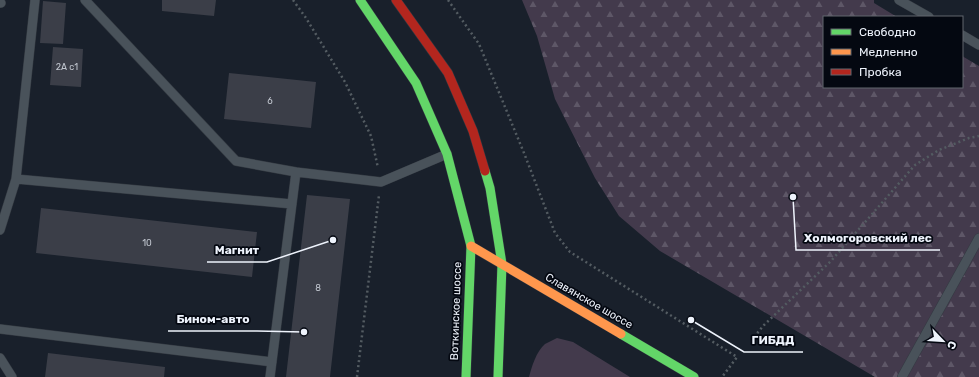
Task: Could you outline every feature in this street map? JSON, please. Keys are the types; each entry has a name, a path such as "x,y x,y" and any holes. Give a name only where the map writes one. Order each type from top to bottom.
{"main road":[{"name":"Воткинское шоссе","path":"360,0 416,83 447,154 471,246 466,377"},
{"path":"396,0 448,73 473,131 490,188 502,264 498,377"},
{"name":"Славянское шоссе","path":"471,246 694,377"}],"lane":[{"path":"0,230 16,179 35,0"},
{"path":"85,0 236,161 296,172 381,182 447,154"},
{"path":"898,0 927,16"},
{"path":"963,37 979,45"},
{"path":"270,377 296,172"},
{"path":"16,179 292,204"},
{"path":"902,377 979,238"},
{"path":"0,329 272,362"},
{"path":"0,358 12,377"}],"path":[{"path":"292,0 306,18 345,82 371,136 381,182 357,377"},
{"path":"448,0 479,44 555,233 570,252 737,357 722,377"},
{"path":"754,337 764,324 831,261 915,165 939,150 969,138 979,136"}],"green space":[{"path":"522,0 874,0 874,3 895,16 823,16 823,88 963,88 963,57 979,66 979,377 875,377 660,251 619,216 595,178 555,99 537,36"},
{"path":"557,338 573,342 630,377 529,377 539,351 545,344"}],"building":[{"path":"162,0 216,0 214,16 162,11"},
{"path":"43,1 66,3 63,44 40,43"},
{"path":"53,47 83,49 81,87 50,85"},
{"path":"229,73 316,82 311,128 224,119"},
{"path":"307,195 350,199 330,377 286,377"},
{"path":"41,208 257,232 252,277 36,253"},
{"path":"48,353 165,367 164,377 45,377"}],"traffic: fast":[{"path":"360,0 416,83 447,154 471,246 466,377"},
{"path":"485,171 490,188 502,264 498,377"},
{"path":"621,334 694,377"}],"traffic: slow":[{"path":"471,246 621,334"}],"traffic: jam":[{"path":"396,0 448,73 473,131 485,171"}],"place":[{"name":"Холмогоровский лес","path":"793,197"},
{"name":"Магнит","path":"333,240"},
{"name":"ГИБДД","path":"691,320"},
{"name":"Бином-авто","path":"304,332"}]}
